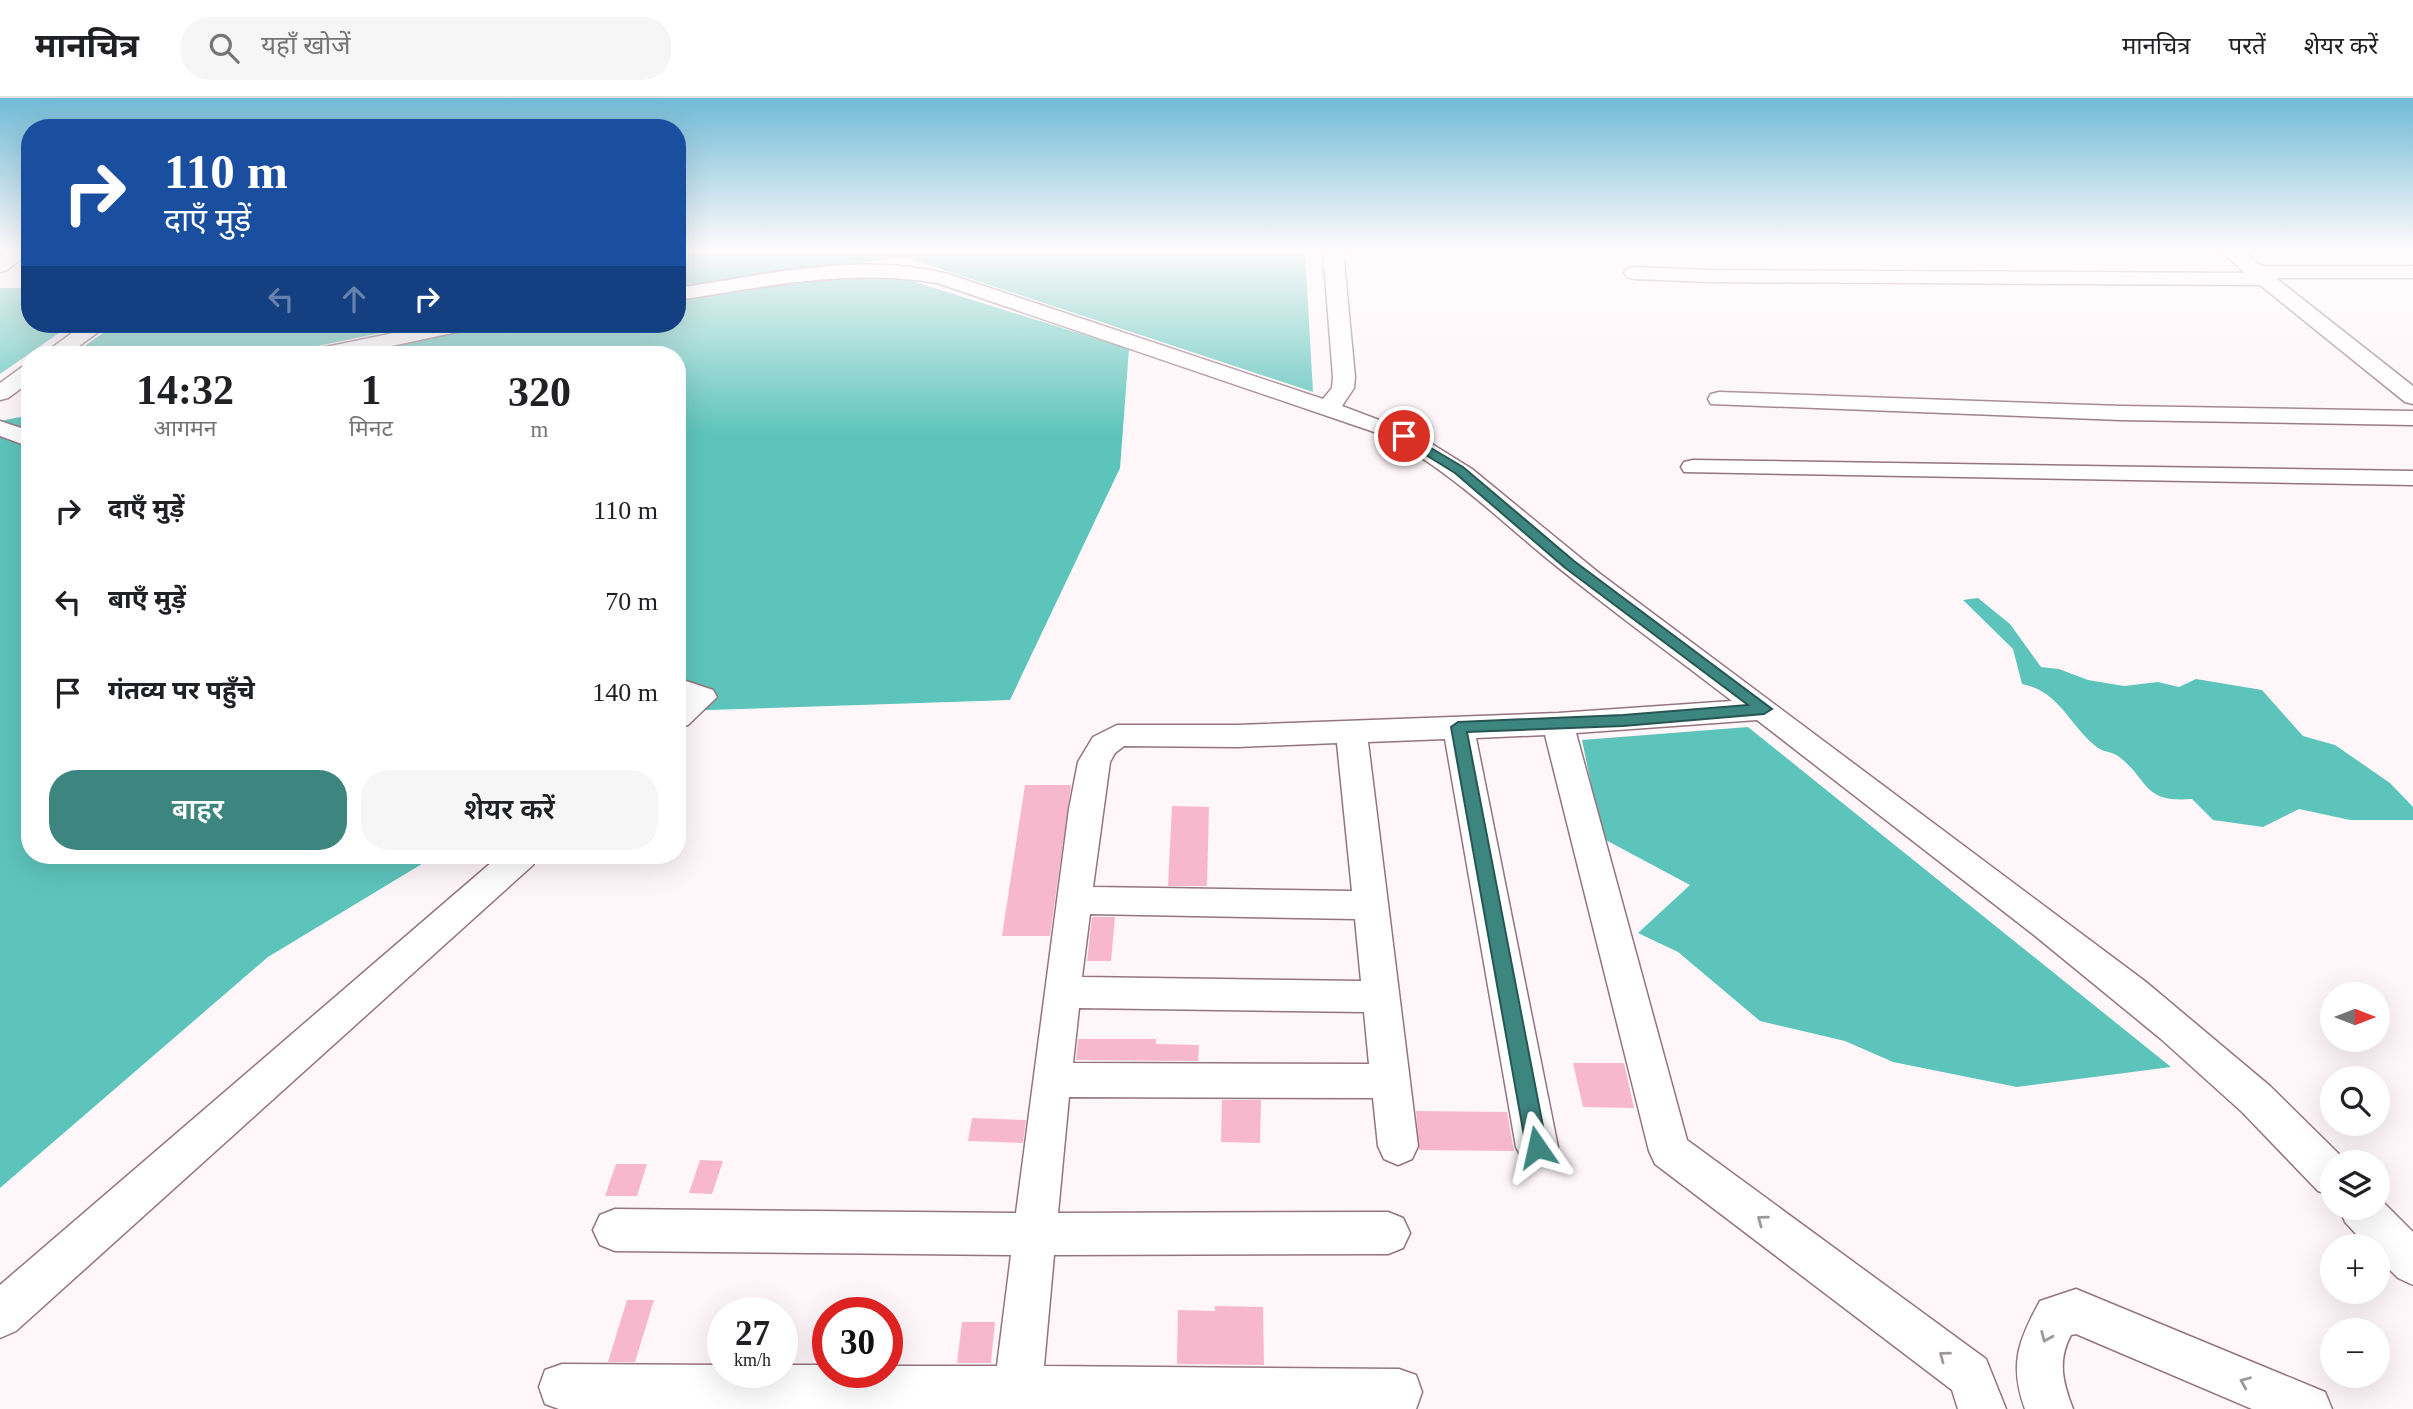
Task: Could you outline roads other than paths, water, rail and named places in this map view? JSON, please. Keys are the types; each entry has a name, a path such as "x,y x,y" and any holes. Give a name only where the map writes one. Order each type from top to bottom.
{"street":[{"path":"1042,312 1404,436 1459,470 1569,564 1764,709 2165,1017 2233,1075 2320,1163"},
{"path":"1328,409 1343,388 1338,312"},
{"path":"2306,312 2413,397"},
{"path":"66,346 85,333"},
{"path":"363,346 424,333"},
{"path":"0,393 21,378"},
{"path":"1719,399 2121,413 2413,418"},
{"path":"0,427 21,421"},
{"path":"0,427 21,436"},
{"path":"1693,467 2413,478"},
{"path":"686,691 702,697 686,710"},
{"path":"1017,1399 1051,1080 1074,900 1094,762 1104,745 1117,736 1558,724 1764,709"},
{"path":"1558,724 1670,1151 1970,1375 1982,1409"},
{"path":"1458,727 1537,1147"},
{"path":"1351,731 1398,1146"},
{"path":"0,1315 512,864"},
{"path":"1074,900 1372,905"},
{"path":"1064,992 1381,997"},
{"path":"1051,1080 1391,1081"},
{"path":"2372,1220 2413,1263"},
{"path":"615,1230 1036,1234 1388,1233"},
{"path":"2049,1409 2037,1379 2042,1341 2056,1317 2076,1311 2308,1409"},
{"path":"562,1387 1017,1399 1399,1392"}],"water":[{"path":"0,312 21,312 21,333 59,333 40,346 21,346 21,359 0,374"},
{"path":"686,312 1012,312 1129,349 1120,468 1010,700 686,711 686,346 360,346 422,333 686,333"},
{"path":"1072,312 1308,312 1313,392"},
{"path":"103,333 380,333 318,346 85,346"},
{"path":"21,417 21,864 422,864 268,957 0,1188 0,421"},
{"path":"1978,598 2010,624 2041,667 2059,669 2088,680 2124,686 2158,682 2179,687 2196,679 2262,690 2303,736 2335,745 2390,783 2413,807 2413,820 2350,820 2299,809 2263,827 2213,820 2192,799 2175,799 2155,793 2118,756 2100,749 2088,740 2046,694 2022,684 2013,649 1963,600"},
{"path":"1748,727 2171,1067 2017,1087 1893,1062 1845,1041 1760,1021 1678,952 1638,933 1690,885 1602,838 1582,740"}]}
